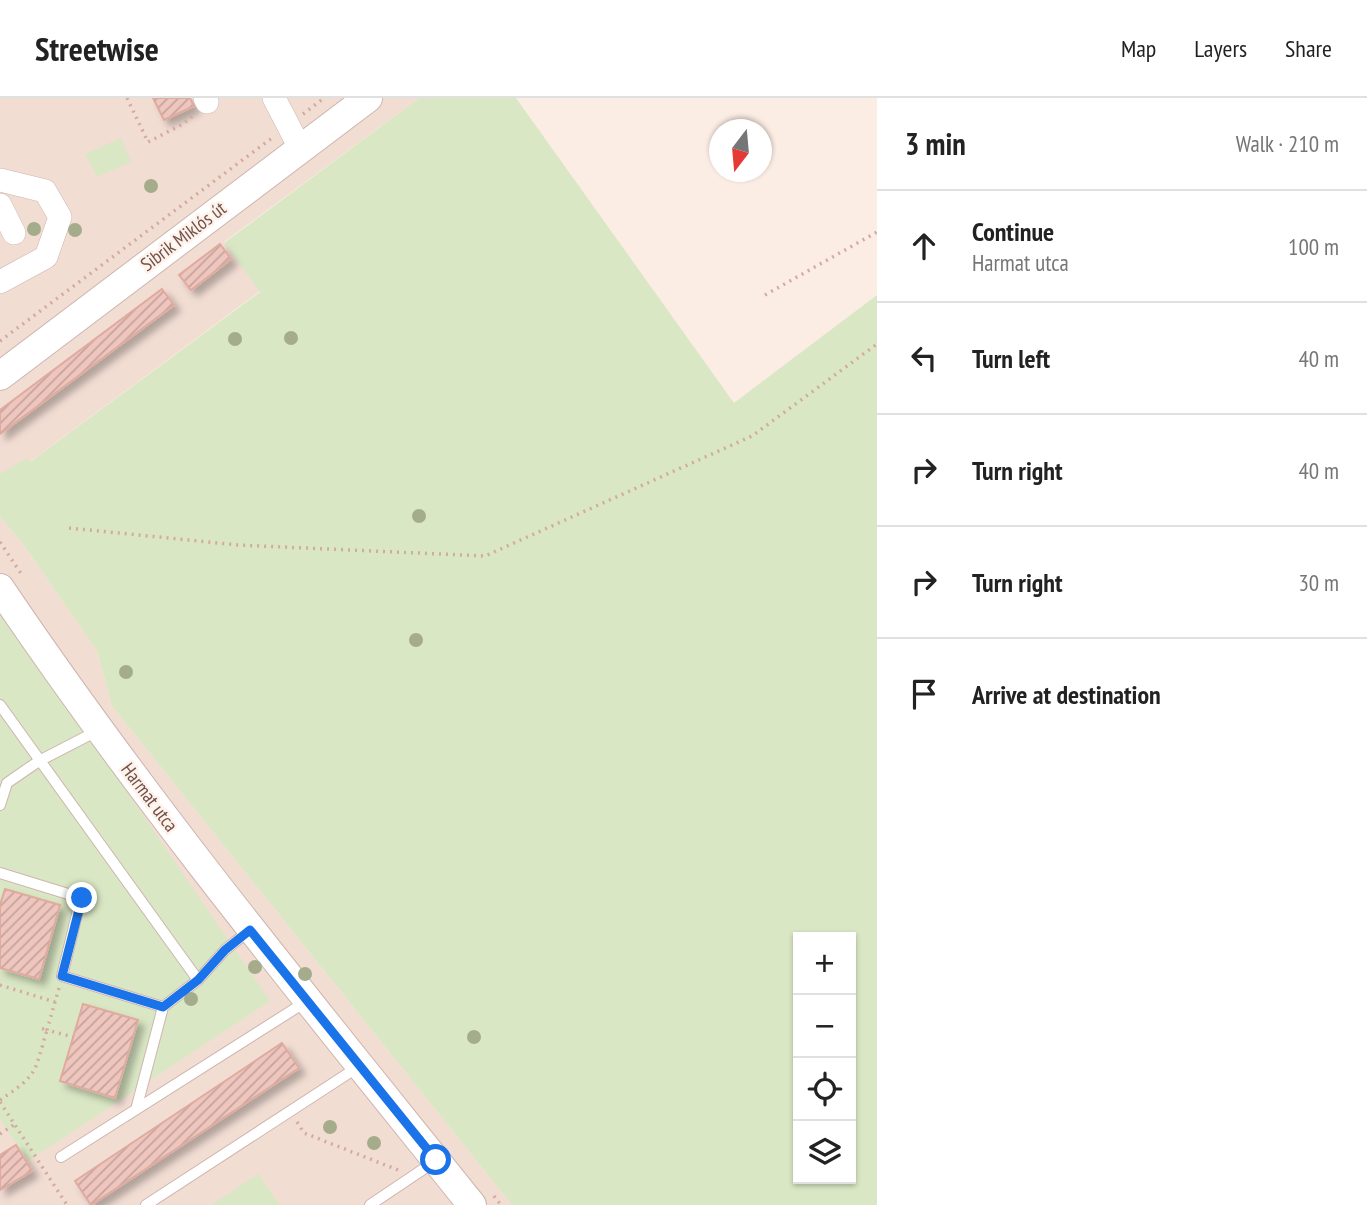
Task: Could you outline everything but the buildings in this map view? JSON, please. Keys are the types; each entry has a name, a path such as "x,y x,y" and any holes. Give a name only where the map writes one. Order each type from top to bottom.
{"street":[{"path":"274,98 294,137"},
{"name":"Sibrik Miklós út","path":"0,376 294,137 368,98"},
{"path":"0,180 45,191 60,216 46,257 0,282"},
{"path":"0,205 14,233"},
{"name":"Harmat utca","path":"0,588 99,730 250,930 472,1205"}],"lane":[{"path":"0,705 198,980"},
{"path":"0,805 4,781 99,730"},
{"path":"0,873 82,898 62,976 163,1007"},
{"path":"137,1106 163,1007 198,980 225,950 250,930"},
{"path":"61,1157 137,1106 307,1000"},
{"path":"146,1205 361,1066"},
{"path":"370,1205 436,1160"}],"path":[{"path":"127,98 148,142 183,124 206,100"},
{"path":"0,341 294,137 324,98"},
{"path":"765,295 877,232"},
{"path":"69,528 238,545 485,556 752,436 877,344"},
{"path":"62,976 30,1080 0,1101 67,1205"},
{"path":"0,985 55,1002"},
{"path":"40,1028 73,1037"},
{"path":"290,1112 304,1133 413,1176"},
{"path":"0,1134 15,1124"}],"shaded area":[{"path":"0,98 419,98 224,242 260,291 0,484"},
{"path":"0,517 23,544 97,651 112,706 512,1205 0,1205"}],"green space":[{"path":"419,98 516,98 734,403 877,295 877,1205 512,1205 112,706 97,651 23,544 0,517 0,474 27,458 30,462 260,292 224,243"},
{"path":"121,138 131,162 97,177 85,154"},
{"path":"0,606 270,1001 28,1161 0,1119"},
{"path":"258,1174 280,1205 211,1205"}],"route":[{"path":"82,898 62,976 163,1007 198,980 225,950 250,930 436,1160"}]}
